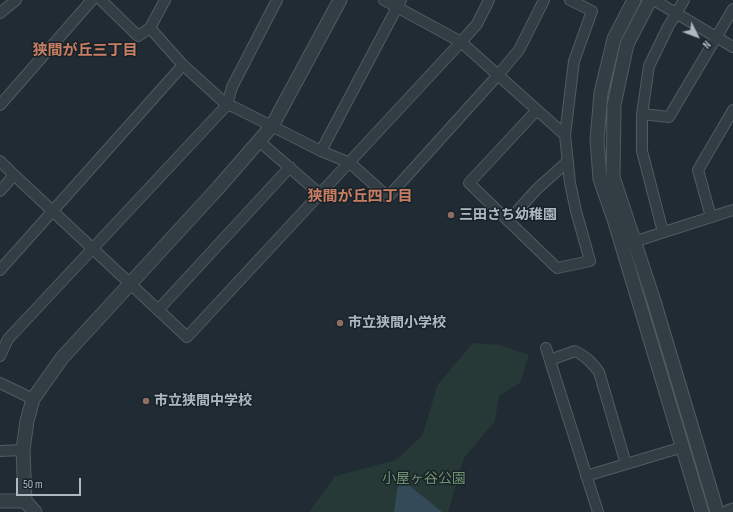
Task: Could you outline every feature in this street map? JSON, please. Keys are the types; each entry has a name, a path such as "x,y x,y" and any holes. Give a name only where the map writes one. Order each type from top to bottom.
{"street":[{"path":"0,13 16,0"},
{"path":"2,99 92,0"},
{"path":"101,0 138,36 150,28 165,0"},
{"path":"0,356 8,338 227,105 232,87 277,0"},
{"path":"35,512 25,501 23,450 27,421 33,399 62,358 218,188 272,126 340,0"},
{"path":"384,0 399,3 461,42 565,135"},
{"path":"150,28 183,65 227,105 234,106 321,151 350,163 388,198 519,50 544,0"},
{"path":"537,110 469,183 557,268 590,261 570,183 565,135 574,60 592,12 570,0"},
{"path":"634,0 614,39 601,93 597,140 600,179 650,290 717,512"},
{"path":"650,0 626,44 614,104 613,177 629,246 636,293 702,512"},
{"path":"654,0 733,47"},
{"path":"663,232 642,152 642,114 649,66 668,27 684,0"},
{"path":"0,161 187,337 350,163 477,24 485,1"},
{"path":"321,151 399,3"},
{"path":"642,114 669,117 733,9"},
{"path":"0,270 183,65"},
{"path":"711,217 698,170 733,110"},
{"path":"259,141 320,194"},
{"path":"508,221 537,189 568,162"},
{"path":"158,310 290,167"},
{"path":"0,191 14,175"},
{"path":"629,246 663,232 733,210"},
{"path":"546,348 598,512"},
{"path":"550,360 575,351 592,363 599,372 626,464"},
{"path":"0,383 33,399"},
{"path":"586,476 683,447"},
{"path":"0,451 23,450"},
{"path":"0,501 25,501"},
{"path":"728,512 733,510"}],"green space":[{"name":"小屋ヶ谷公園","path":"473,343 500,345 529,355 520,383 499,396 495,421 464,458 448,512 309,512 335,476 396,460 422,436 438,384"}],"water":[{"path":"399,477 442,512 394,512"}],"place":[{"name":"三田さち幼稚園","path":"451,215"},
{"name":"市立狭間小学校","path":"340,323"},
{"name":"市立狭間中学校","path":"146,401"}],"district":[{"name":"狭間が丘三丁目","path":"85,51"},
{"name":"狭間が丘四丁目","path":"360,197"}]}
